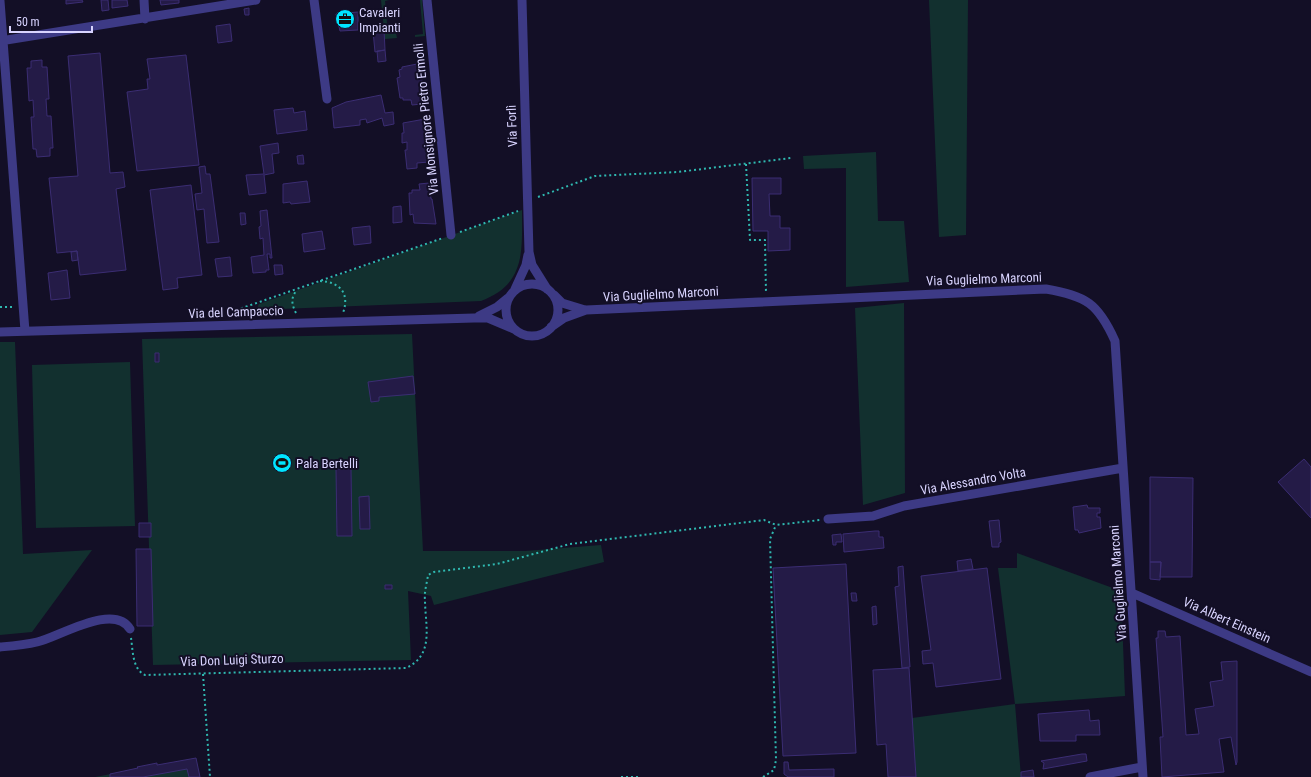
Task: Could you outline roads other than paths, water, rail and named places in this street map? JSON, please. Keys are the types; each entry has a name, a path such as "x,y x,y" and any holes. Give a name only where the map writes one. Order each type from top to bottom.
{"street":[{"path":"0,0 25,331"},
{"path":"144,0 145,19"},
{"path":"2,40 145,19 232,2 256,0"},
{"path":"314,0 327,99"},
{"name":"Via Monsignore Pietro Ermolli","path":"427,0 450,235"},
{"name":"Via Forlì","path":"522,0 529,252 532,265 550,292"},
{"name":"Via Forlì","path":"512,294 526,265 529,252"},
{"path":"530,284 539,285 550,292 558,311 552,327 545,332 529,336 514,329 506,314 506,306 512,294 522,286 530,284"},
{"name":"Via Guglielmo Marconi","path":"552,327 564,318 586,310 1046,289 1072,294 1086,300 1098,310 1115,341 1143,772"},
{"name":"Via Guglielmo Marconi","path":"550,292 562,303 586,310"},
{"name":"Via del Campaccio","path":"474,318 486,314 512,294"},
{"name":"Via del Campaccio","path":"0,332 474,318 488,318 514,329"},
{"name":"Via Alessandro Volta","path":"828,519 872,516 904,506 1123,468"},
{"name":"Via Albert Einstein","path":"1132,593 1311,672"},
{"path":"0,647 38,642 83,624 105,619 124,622 130,629"},
{"path":"1090,777 1143,772"}],"place":[{"name":"Cavaleri Impianti","path":"345,19"},
{"name":"Pala Bertelli","path":"282,463"}]}
